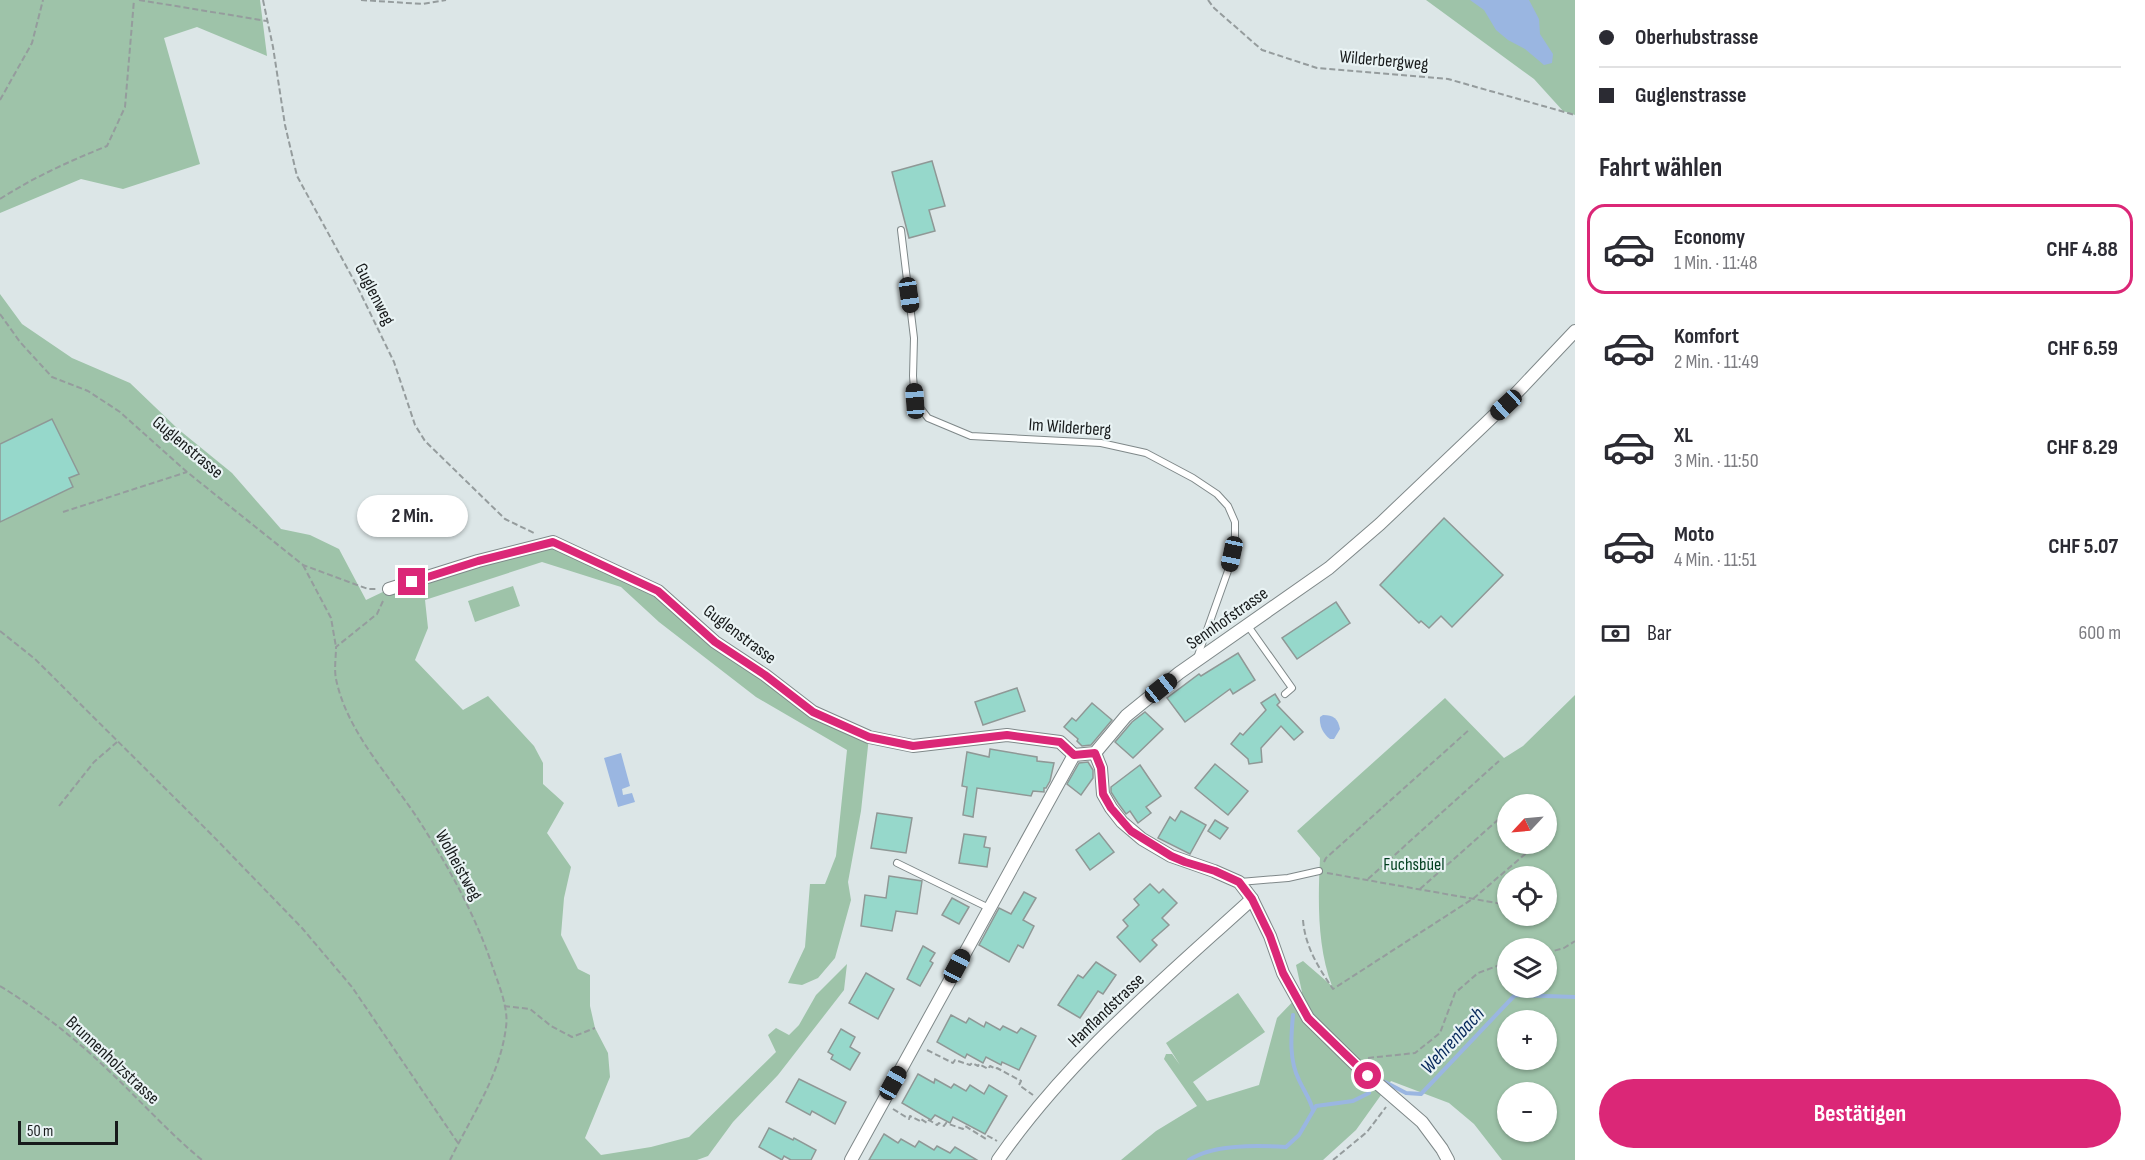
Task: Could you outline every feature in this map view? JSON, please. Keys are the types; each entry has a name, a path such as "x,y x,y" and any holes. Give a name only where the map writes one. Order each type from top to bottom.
{"street":[{"name":"Sennhofstrasse","path":"1095,753 1126,716 1196,661 1329,568 1380,524 1506,405 1575,331"},
{"path":"389,589 478,561 553,542"},
{"name":"Guglenstrasse","path":"553,542 658,591 715,642 765,675 813,712 869,737 913,746 1007,735 1060,742 1074,755"},
{"path":"851,1160 1074,755 1095,753 1101,768 1103,794 1111,808 1131,831 1171,856 1239,882 1252,899 1270,936 1283,973 1308,1018 1355,1064 1422,1122 1448,1160"},
{"name":"Hanflandstrasse","path":"998,1160 1043,1102 1099,1040 1252,899"}],"lane":[{"name":"Im Wilderberg","path":"901,230 914,338 915,401 928,418 971,436 1101,443 1146,453 1193,478 1217,494 1228,506 1235,522 1235,539 1229,568 1196,661"},
{"path":"1248,626 1292,688 1285,694"},
{"path":"897,863 988,908"},
{"path":"1239,882 1288,878 1319,871"}],"path":[{"path":"0,100 32,43 43,0"},
{"path":"0,199 26,182 107,146 125,107 134,0"},
{"path":"139,0 267,21"},
{"name":"Guglenweg","path":"263,0 285,125 297,176 357,286 394,362 415,425 425,441 505,519 553,542"},
{"path":"362,0 423,4 446,0"},
{"name":"Wilderbergweg","path":"1208,0 1214,8 1263,50 1317,68 1448,79 1575,115"},
{"name":"Guglenstrasse","path":"0,315 20,342 52,377 88,391 120,412 187,472 303,565 368,589"},
{"path":"63,512 187,472"},
{"name":"Wolheistweg","path":"303,565 331,618 336,647 336,677 344,708 360,736 419,821 462,895 484,943 504,1006 507,1024 501,1056 487,1089 450,1160"},
{"path":"336,647 377,614 379,609"},
{"path":"0,631 34,659 212,835 309,937 352,987 458,1143"},
{"path":"1470,729 1326,858 1319,871 1497,903"},
{"path":"59,806 94,762 117,742"},
{"path":"1367,880 1499,761"},
{"path":"1420,890 1497,821"},
{"path":"1303,920 1304,936 1311,953 1333,989 1474,898 1525,854"},
{"path":"1557,950 1575,941"},
{"path":"1355,1064 1364,1058 1415,1053 1440,1033 1455,993 1478,973 1497,966"},
{"name":"Brunnenholzstrasse","path":"0,987 51,1020 108,1070 177,1140 202,1160"},
{"path":"504,1006 530,1009 551,1026 572,1036 595,1028"},
{"path":"931,1052 953,1063 955,1060 970,1065 972,1063 978,1066 979,1064 988,1069 990,1066 996,1070 997,1068 1021,1081 1019,1085 1043,1102"},
{"path":"1333,1160 1366,1132 1394,1098"},
{"path":"897,1112 909,1119 910,1116 927,1123 929,1120 937,1125 939,1123 944,1126 946,1123 963,1129 965,1126 986,1139 988,1136 1008,1147"}],"green space":[{"path":"0,0 260,0 267,56 197,27 164,38 200,164 123,189 81,179 0,213"},
{"path":"1426,0 1575,0 1575,115 1563,111 1534,79"},
{"path":"0,294 22,324 72,358 130,383 178,429 232,473 281,529 310,535 339,549 366,600 389,589 553,542 629,575 813,712 869,737 861,811 848,882 851,900 835,958 818,978 802,985 788,983 805,947 810,884 825,884 836,856 847,750 756,697 659,622 621,587 542,562 425,600 428,628 415,660 463,710 488,696 534,746 543,763 543,784 564,803 547,833 571,867 564,898 561,935 578,969 590,975 590,1006 595,1028 608,1053 610,1077 585,1138 601,1155 651,1147 689,1137 776,1052 768,1035 776,1028 789,1035 799,1025 816,995 847,964 844,990 778,1075 733,1122 708,1156 697,1160 0,1160"},
{"path":"513,586 520,606 475,622 468,601"},
{"name":"Fuchsbüel","path":"1575,695 1575,1160 1502,1160 1474,1124 1449,1103 1391,1081 1356,1130 1323,1160 1121,1160 1156,1131 1197,1106 1164,1059 1166,1054 1172,1054 1180,1065 1166,1043 1238,993 1265,1032 1193,1082 1207,1101 1259,1085 1277,1018 1302,992 1296,965 1303,961 1332,986 1321,939 1320,858 1297,831 1445,698 1504,758 1523,746"}],"water":[{"path":"1470,0 1529,0 1539,19 1540,34 1553,54 1552,63 1544,65 1525,49 1508,40 1496,30 1484,10"},
{"path":"1323,715 1335,718 1338,723 1340,729 1334,739 1325,735 1322,729 1320,717"},
{"path":"621,753 630,786 622,789 623,795 632,793 635,802 618,807 604,758"}],"building":[{"path":"932,161 945,206 929,210 935,231 909,238 892,172"},
{"path":"52,419 79,474 69,478 73,487 0,522 0,444"},
{"path":"1444,518 1503,575 1452,627 1441,616 1429,628 1421,621 1419,623 1380,585"},
{"path":"1336,602 1350,623 1297,659 1282,638"},
{"path":"1238,653 1255,680 1233,694 1230,689 1185,722 1167,698 1199,674 1201,676"},
{"path":"1017,688 1025,711 983,725 975,702"},
{"path":"1275,694 1280,702 1277,705 1303,732 1294,740 1281,726 1261,748 1262,762 1249,764 1248,759 1231,744 1240,733 1243,735 1266,710 1261,703"},
{"path":"1092,703 1112,720 1091,745 1082,746 1077,741 1078,739 1064,727 1072,718 1076,721"},
{"path":"1145,712 1163,729 1133,758 1115,742 1132,722"},
{"path":"990,749 1037,757 1037,761 1054,763 1050,781 1044,788 1044,792 1033,791 1031,796 977,788 973,817 963,815 967,787 962,786 967,752 989,757"},
{"path":"1088,762 1093,770 1093,778 1081,795 1067,784 1079,763"},
{"path":"1215,764 1248,791 1228,815 1195,788"},
{"path":"1140,765 1161,796 1146,807 1151,813 1138,823 1130,811 1126,814 1111,792 1111,787"},
{"path":"1181,811 1206,825 1190,854 1158,838 1170,817 1175,821"},
{"path":"877,813 912,818 906,853 871,848"},
{"path":"1215,820 1228,828 1220,839 1208,831"},
{"path":"1099,833 1114,852 1090,870 1076,850"},
{"path":"964,834 986,837 984,847 990,848 987,867 959,863"},
{"path":"889,876 922,881 917,914 896,911 892,931 861,926 865,895 886,898"},
{"path":"1150,884 1159,893 1163,889 1177,903 1162,918 1169,925 1152,940 1157,945 1140,962 1117,937 1128,926 1123,920 1139,905 1134,899"},
{"path":"1024,892 1036,898 1023,920 1034,926 1023,948 1018,945 1009,962 979,945 999,908 1011,914"},
{"path":"952,898 969,907 959,924 942,915"},
{"path":"923,946 935,953 930,961 933,963 920,986 907,979"},
{"path":"1096,962 1116,975 1103,994 1098,991 1080,1018 1058,1005 1078,975 1083,978"},
{"path":"866,973 894,989 878,1019 849,1003"},
{"path":"951,1015 966,1023 969,1018 984,1027 986,1022 1000,1030 1003,1026 1017,1033 1021,1028 1036,1036 1019,1070 1002,1062 1001,1065 986,1057 983,1063 967,1054 965,1058 937,1042"},
{"path":"841,1029 855,1037 850,1047 860,1053 850,1070 831,1059 833,1055 828,1052"},
{"path":"918,1074 934,1083 935,1079 951,1088 954,1084 966,1091 970,1085 984,1094 989,1085 1007,1096 985,1134 953,1117 950,1123 935,1115 931,1120 902,1103"},
{"path":"799,1079 846,1102 835,1124 812,1111 810,1115 786,1102"},
{"path":"769,1128 816,1150 811,1160 791,1160 784,1156 782,1160 759,1147"},
{"path":"884,1134 898,1143 901,1139 915,1147 919,1141 934,1150 937,1146 950,1153 955,1147 977,1160 869,1160"}],"waterway":[{"name":"Wehrenbach","path":"1385,1082 1406,1093 1421,1094 1515,995 1575,997"},
{"path":"1293,1015 1292,1056 1299,1080 1313,1110"},
{"name":"Wehrenbach","path":"1189,1160 1223,1148 1286,1147 1299,1135 1316,1106 1353,1101 1369,1093"}],"route":[{"path":"412,582 478,561 553,542 629,575 658,591 715,642 765,675 813,712 869,737 913,746 1007,735 1060,742 1074,755 1095,753 1101,768 1103,794 1111,808 1131,831 1171,856 1239,882 1252,899 1270,936 1283,973 1308,1018 1368,1076"}]}
